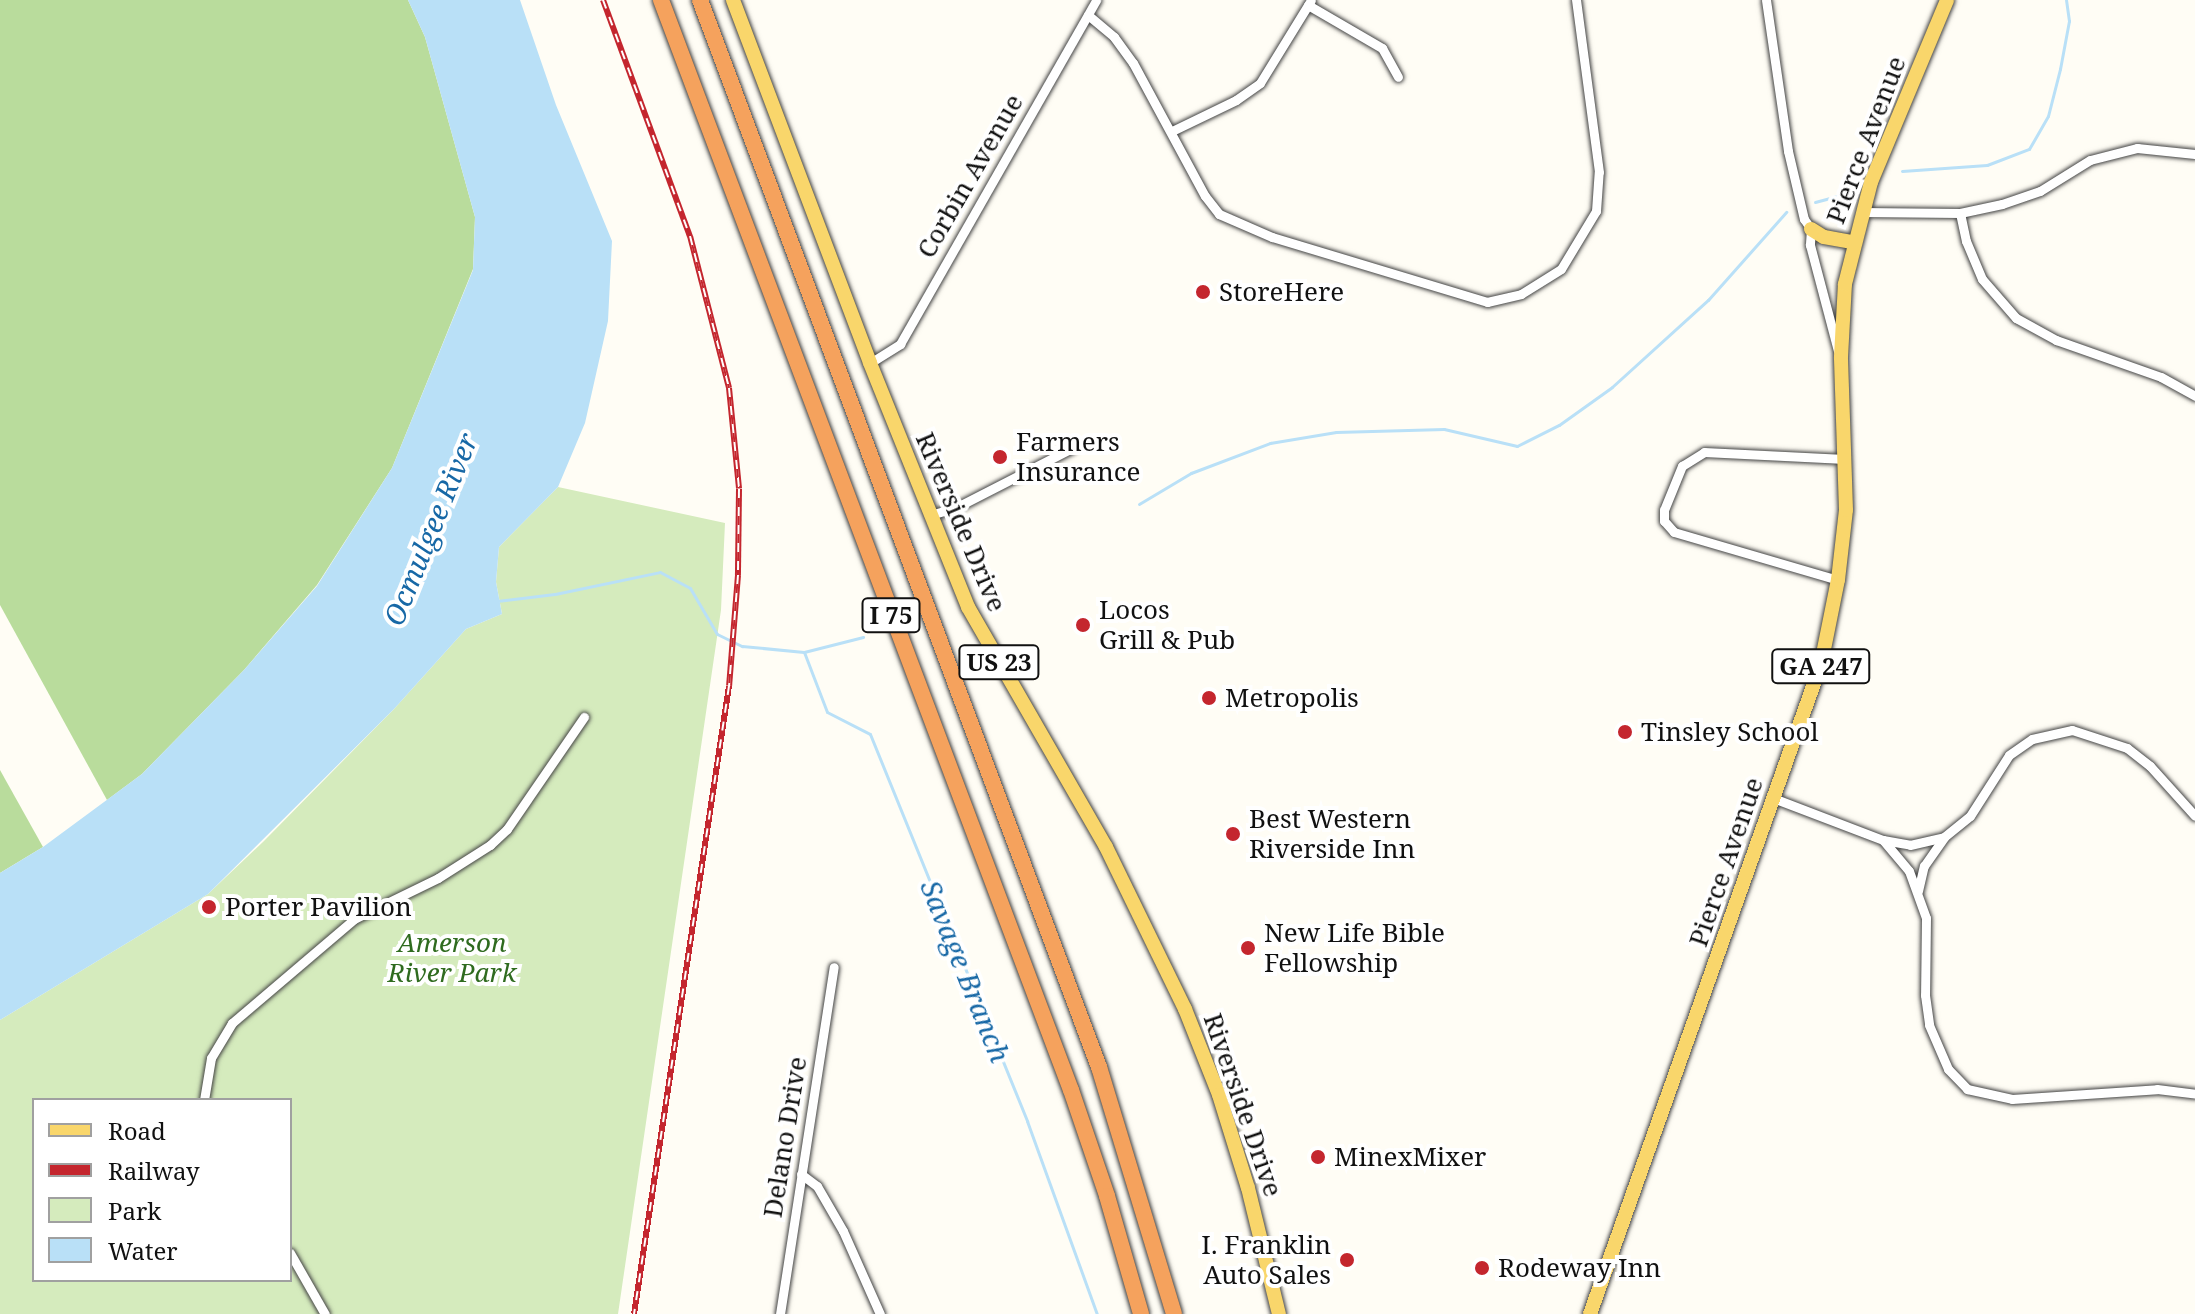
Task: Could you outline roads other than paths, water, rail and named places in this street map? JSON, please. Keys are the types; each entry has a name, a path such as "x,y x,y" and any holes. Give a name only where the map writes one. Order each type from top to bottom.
{"highway":[{"name":"I 75","path":"661,0 1071,1090 1107,1196 1141,1314"},
{"name":"I 75","path":"700,0 1099,1067 1174,1314"}],"main road":[{"name":"Riverside Drive","path":"733,0 870,363 930,515 981,632 1106,847 1183,1004 1235,1145 1279,1314"},
{"name":"Pierce Avenue","path":"1590,1314 1821,664 1838,580 1846,510 1841,357 1845,284 1861,212 1888,136 1947,0"},
{"path":"1811,229 1824,237 1853,242"}],"street":[{"name":"Corbin Avenue","path":"870,363 890,354 900,344 1096,0"},
{"path":"1088,15 1114,37 1127,54 1205,196 1219,214 1272,237 1487,302 1521,294 1561,269 1596,211 1599,190 1576,0"},
{"path":"1766,0 1788,151 1804,219 1811,229 1810,245 1841,357"},
{"path":"1172,131 1236,100 1260,83 1310,3 1382,48 1398,77"},
{"path":"1861,212 1960,213 2002,204 2040,191 2090,160 2137,148 2195,154"},
{"path":"1960,213 1966,241 1982,279 2016,318 2056,340 2161,377 2195,396"},
{"path":"930,515 955,508 1072,448"},
{"path":"1838,580 1674,532 1664,521 1664,510 1682,466 1704,452 1845,459"},
{"path":"204,1098 211,1058 232,1023 354,919 438,878 490,845 507,829 584,717"},
{"path":"1918,891 1924,866 1944,837 1970,816 2009,755 2032,739 2072,730 2127,748 2150,766 2195,816"},
{"path":"1773,798 1883,840 1910,845 1944,837"},
{"path":"1883,840 1909,871 1918,891 1926,918 1925,995 1929,1025 1948,1069 1967,1089 2012,1099 2157,1089 2195,1094"},
{"name":"Delano Drive","path":"780,1314 834,967"},
{"path":"801,1174 817,1186 843,1231 880,1314"},
{"path":"292,1256 325,1314"}],"water":[{"name":"Ocmulgee River","path":"408,0 520,0 556,105 612,241 608,321 585,423 558,487 499,547 496,582 502,614 466,629 394,709 208,894 0,1020 0,873 43,847 142,774 244,670 317,586 392,468 473,270 475,217 425,37"}],"waterway":[{"path":"1902,171 1987,165 2029,149 2048,116 2060,69 2069,21 2066,0"},
{"path":"1815,202 1844,194"},
{"path":"1139,504 1191,473 1270,443 1336,432 1444,429 1517,446 1559,425 1612,387 1708,300 1786,212"},
{"path":"497,601 555,594 660,572 690,588 717,634 742,646 804,652 863,637"},
{"name":"Savage Branch","path":"804,652 827,712 870,734 1027,1121 1097,1314"}],"railway":[{"path":"603,0 690,236 729,388 739,489 738,575 729,686 634,1314"}],"place":[{"name":"StoreHere","path":"1203,292"},
{"name":"Farmers Insurance","path":"1000,457"},
{"name":"Locos Grill & Pub","path":"1083,625"},
{"name":"Metropolis","path":"1209,698"},
{"name":"Tinsley School","path":"1625,732"},
{"name":"Best Western Riverside Inn","path":"1233,834"},
{"name":"Porter Pavilion","path":"209,907"},
{"name":"New Life Bible Fellowship","path":"1248,948"},
{"name":"MinexMixer","path":"1318,1157"},
{"name":"I. Franklin Auto Sales","path":"1347,1260"},
{"name":"Rodeway Inn","path":"1482,1268"}],"park label":[{"name":"Amerson River Park","path":"452,958"}]}
